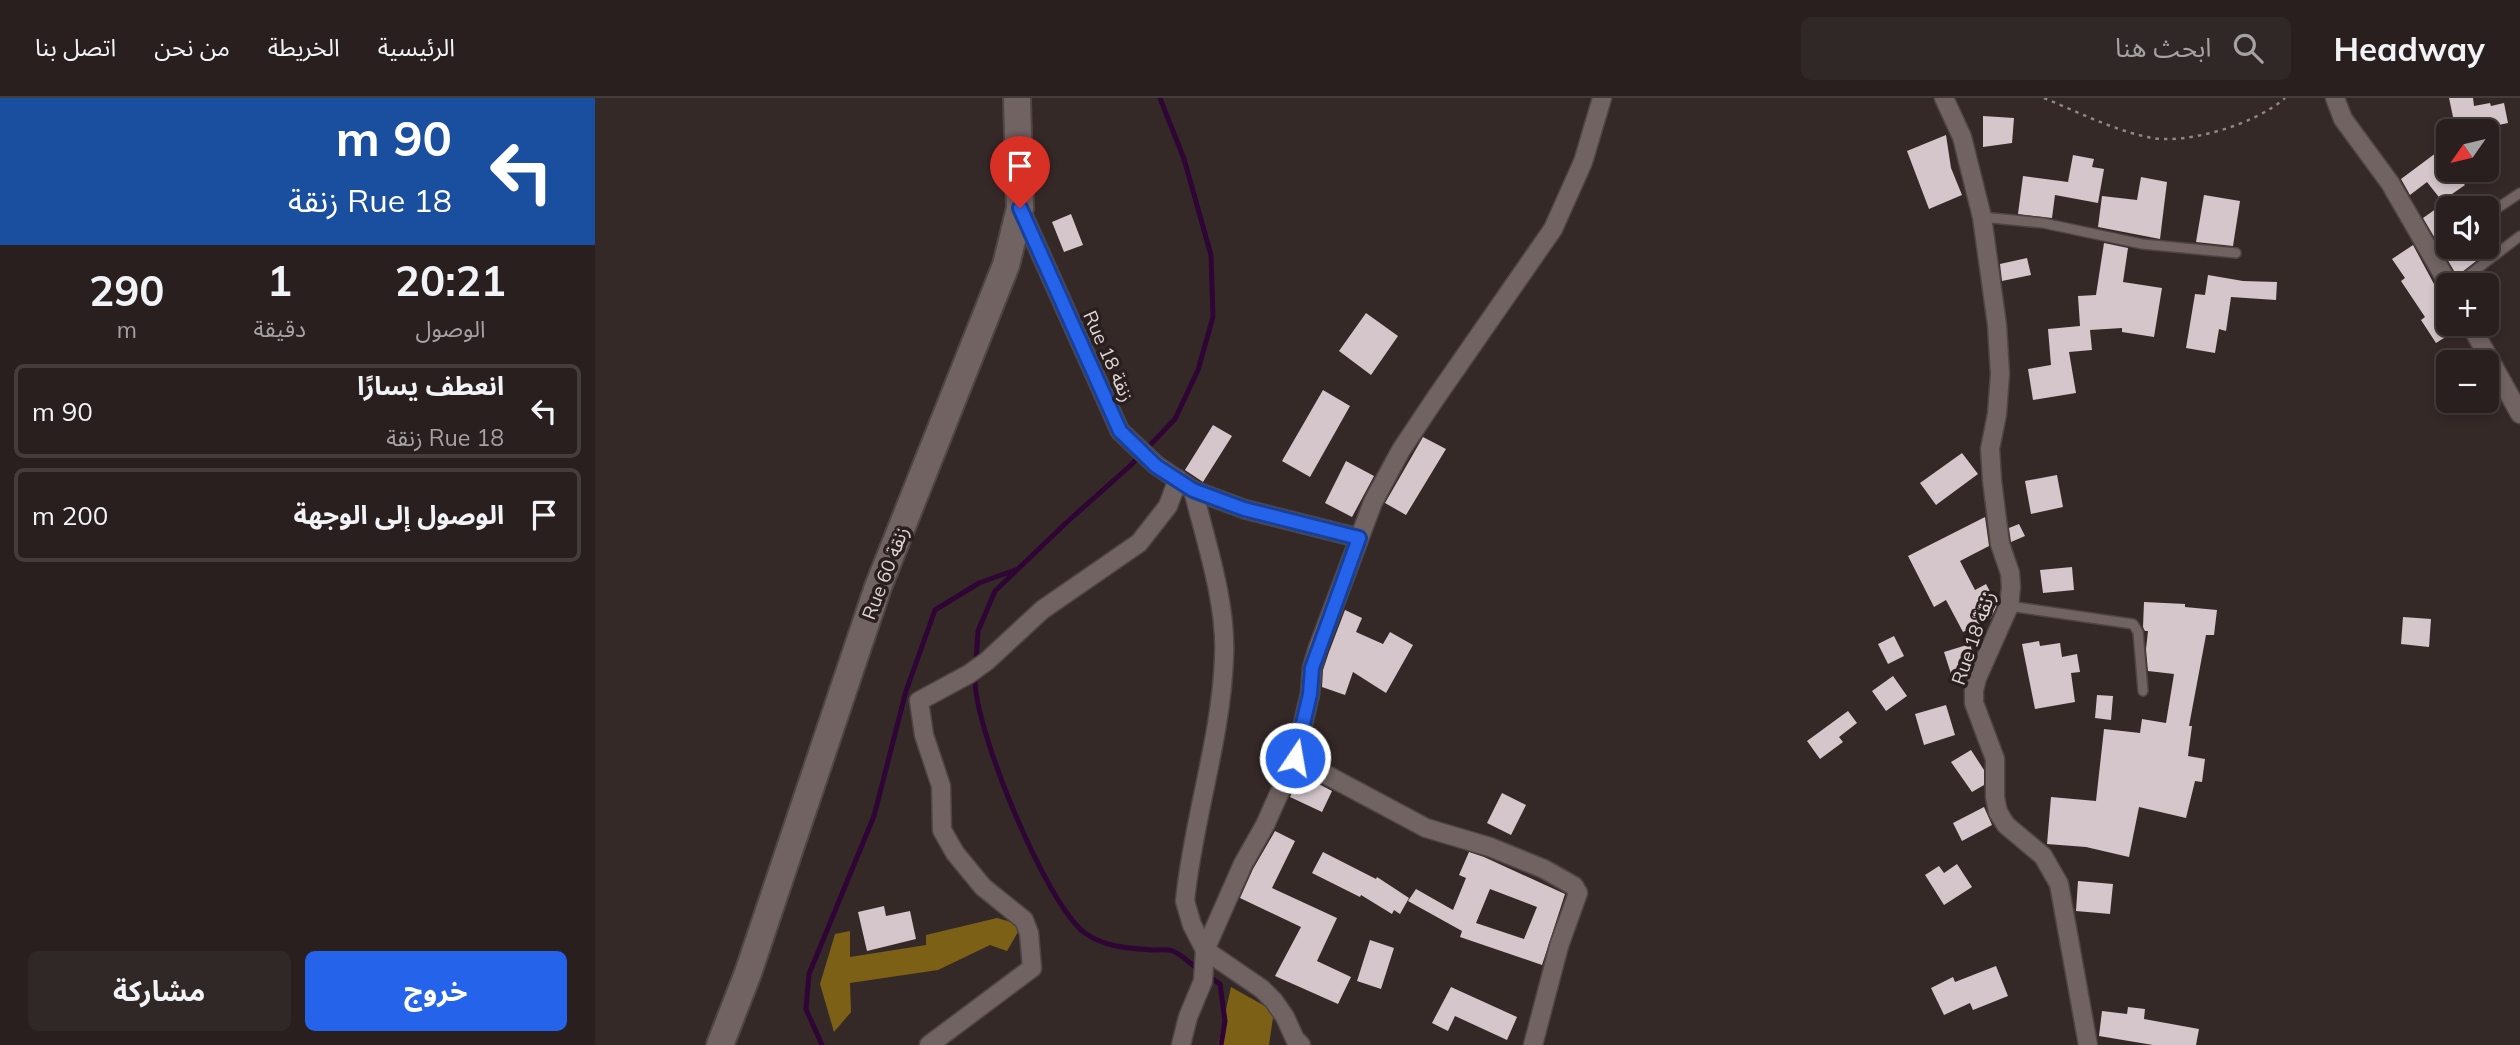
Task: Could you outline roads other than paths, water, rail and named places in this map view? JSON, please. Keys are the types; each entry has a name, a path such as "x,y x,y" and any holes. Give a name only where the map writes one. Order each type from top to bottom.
{"street":[{"name":"Rue 60 زنقة","path":"720,1045 748,972 878,587 997,291 1020,208 1017,98"},
{"path":"1181,1045 1188,1017 1203,981 1204,955 1243,864 1265,825 1295,758 1310,694 1312,668 1373,502 1401,450 1553,229 1583,162 1602,98"},
{"name":"Rue 18 زنقة","path":"1944,98 1962,137 1982,217 1997,325 2000,374 1997,414 1990,449 2000,544 2010,573 2011,587 2009,606 1977,678 1973,691 1974,703 1995,759 1997,812 2005,825 2043,856 2059,884 2088,1045"},
{"path":"2335,98 2343,119 2390,183 2442,273"},
{"name":"Rue 18 زنقة","path":"1020,208 1120,431 1156,466 1186,484 1244,509 1359,538"},
{"path":"2477,336 2520,414"},
{"path":"1186,484 1215,583 1224,636 1224,659 1216,722 1185,901 1204,955 1262,989 1280,1009 1301,1045"},
{"path":"929,1045 1032,968 1029,933 1024,920 983,887 955,853 942,830 941,786 924,735 919,701 978,668 1042,610 1139,543 1186,484"},
{"path":"1295,758 1426,828 1490,847 1544,869 1573,886 1578,893 1559,946 1533,1045"}],"lane":[{"path":"2499,207 2520,193"},
{"path":"1982,217 2043,223 2142,244 2236,253"},
{"path":"2472,273 2520,236"},
{"path":"2430,252 2436,248"},
{"path":"2009,606 2133,624 2138,632 2143,691"}],"waterway":[{"path":"976,663 978,631 995,591 1131,465 1175,419 1198,370 1213,317 1211,255 1184,159 1160,98"},
{"path":"822,1045 806,1009 809,974 874,816 906,691 935,610 979,583 1015,570"},
{"path":"975,676 977,700 985,732 1014,812 1051,888 1069,916 1092,938 1125,947 1173,951 1199,970"},
{"path":"1207,975 1220,984 1225,1021 1221,1045"}]}
